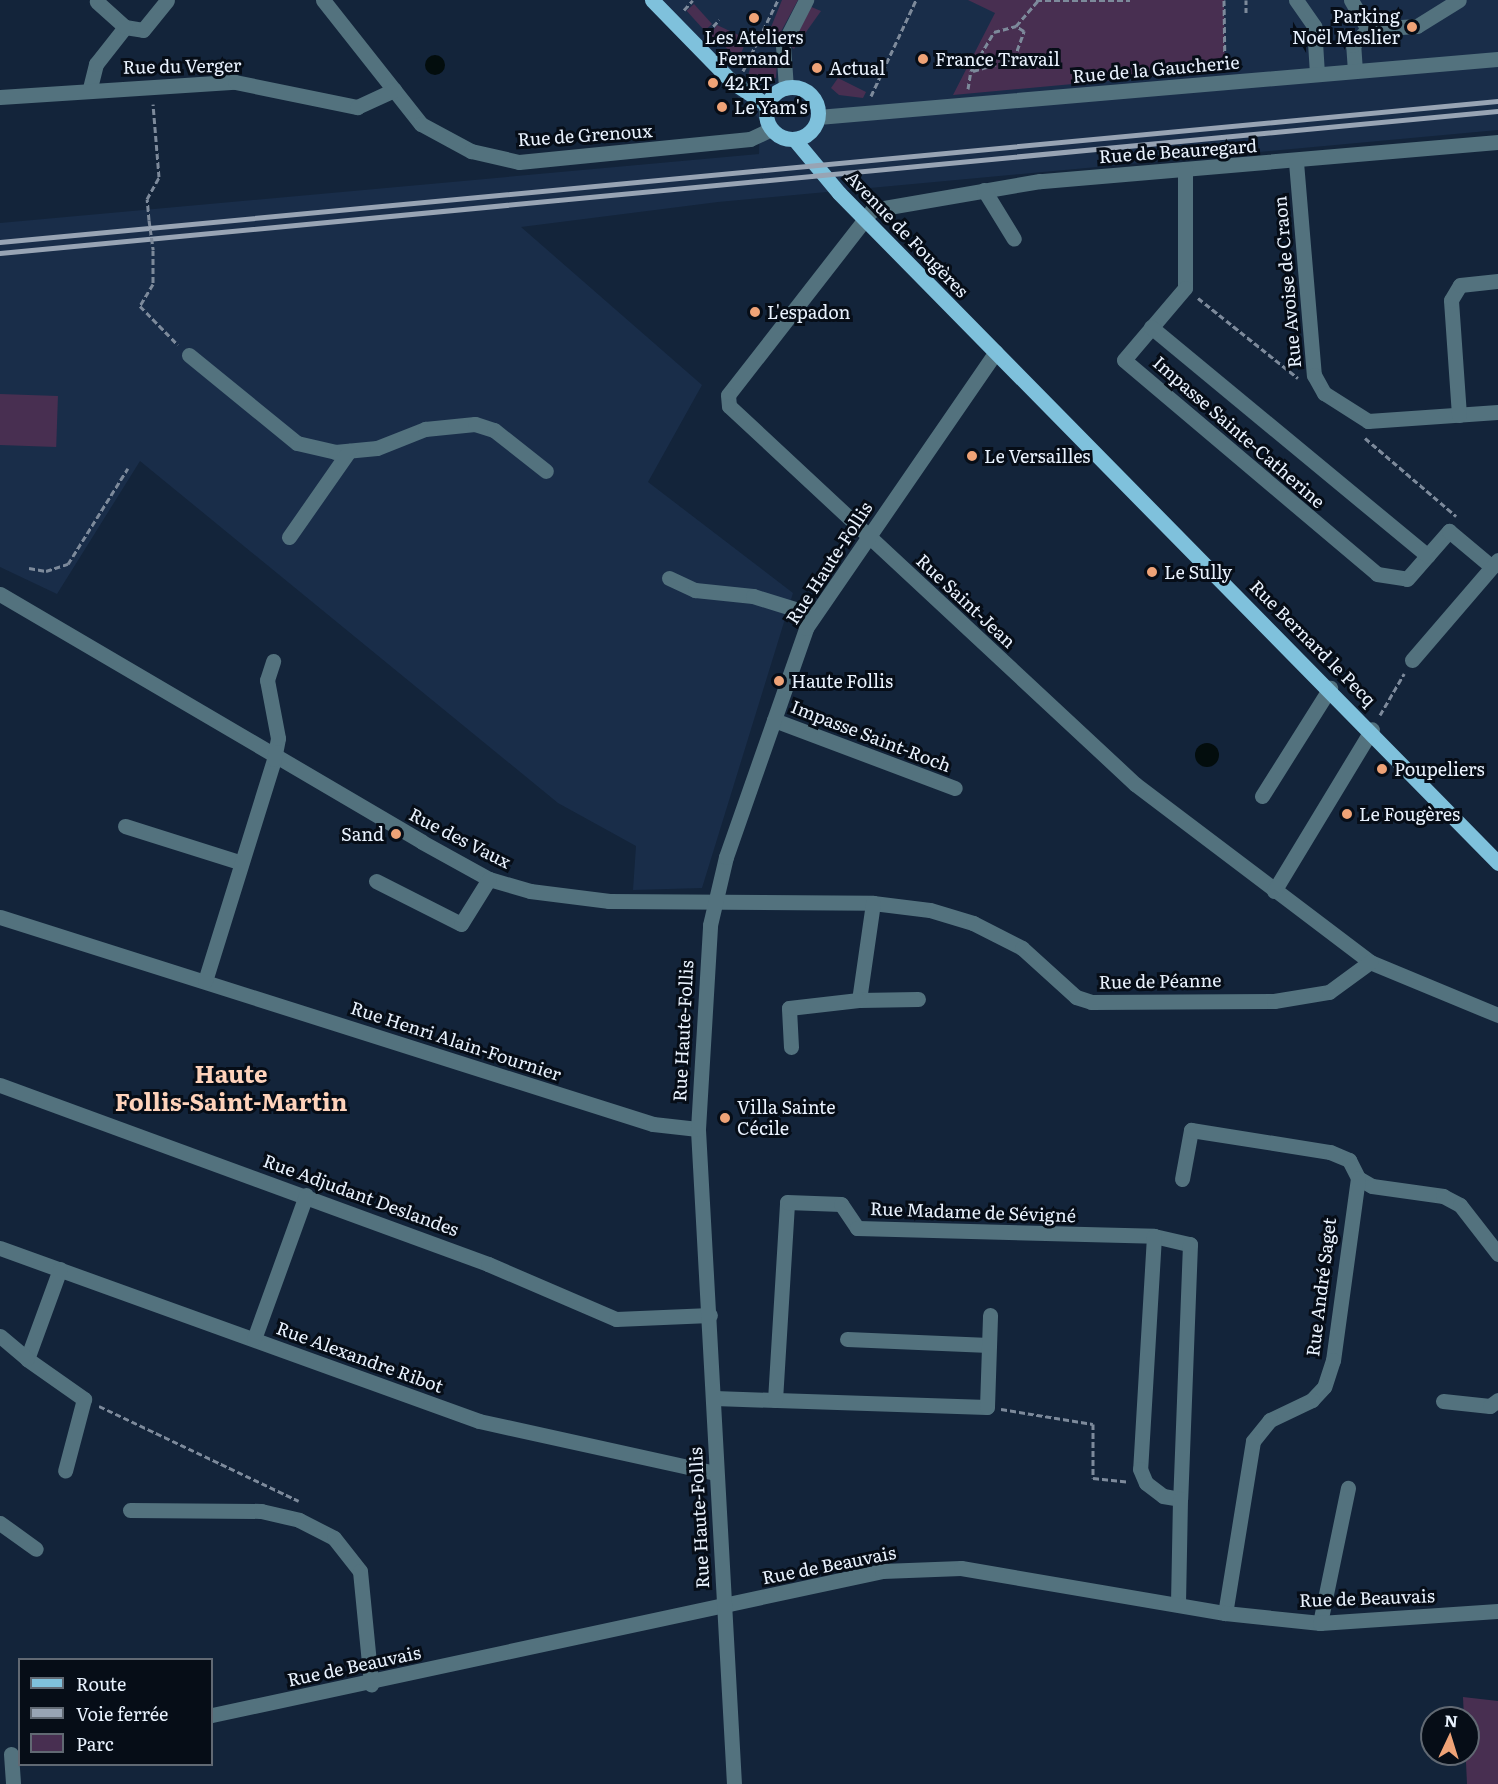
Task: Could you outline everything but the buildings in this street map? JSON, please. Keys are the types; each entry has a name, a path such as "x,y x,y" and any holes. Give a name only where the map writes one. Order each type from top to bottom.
{"main road":[{"path":"652,0 732,82 767,105 771,129"},
{"path":"767,105 786,88 810,94 818,117 807,135 794,139"},
{"name":"Avenue de Fougères","path":"771,129 794,139 865,217 996,352"},
{"name":"Rue Bernard le Pecq","path":"996,352 1372,729 1498,863"}],"street":[{"path":"97,2 125,27 143,30 167,0"},
{"name":"Rue de Grenoux","path":"323,0 422,124 471,151 519,162 750,139 771,129"},
{"path":"786,88 783,45 806,0"},
{"path":"1296,0 1314,26 1317,74"},
{"path":"1351,0 1368,29"},
{"path":"1355,71 1353,45 1368,29 1417,26 1459,0"},
{"path":"90,88 93,70 125,27"},
{"name":"Rue de la Gaucherie","path":"818,117 1498,59"},
{"name":"Rue du Verger","path":"0,97 152,84 235,82 357,107 394,90"},
{"name":"Rue de Beauregard","path":"865,217 872,210 984,190 1185,169 1296,162 1498,142"},
{"name":"Rue Avoise de Craon","path":"1296,162 1309,380 1363,426"},
{"path":"1185,169 1185,288"},
{"path":"984,190 1014,239"},
{"name":"Rue Saint-Jean","path":"865,217 728,395 729,406 1135,784 1370,962 1498,1015"},
{"path":"1459,415 1451,300 1460,285 1498,281"},
{"name":"Impasse Sainte-Catherine","path":"1185,288 1124,360 1252,472 1377,574 1407,579 1449,531 1495,563"},
{"path":"1151,327 1428,556"},
{"name":"Rue Haute-Follis","path":"734,1784 715,1473 710,1315 698,1129 703,980 716,902 774,720 814,615 996,352"},
{"path":"189,355 297,443 349,451 397,443 425,429 475,424 494,430 546,471"},
{"path":"1363,426 1498,412"},
{"path":"290,537 349,451"},
{"path":"1412,660 1495,563"},
{"path":"669,578 695,590 777,601 814,615"},
{"name":"Rue des Vaux","path":"0,594 274,759 489,879 530,891 609,901 716,902"},
{"path":"205,981 239,862 274,759 278,738 267,680 273,661"},
{"path":"1262,796 1330,688"},
{"name":"Impasse Saint-Roch","path":"774,720 955,788"},
{"path":"1274,891 1372,729"},
{"path":"125,826 239,862"},
{"name":"Rue des Vaux","path":"376,881 461,924 489,879"},
{"name":"Rue de Péanne","path":"716,902 873,903 973,922 1022,948 1076,997 1091,1002 1274,1001 1329,992 1370,962"},
{"path":"859,1000 873,903"},
{"name":"Rue Henri Alain-Fournier","path":"0,917 653,1124 698,1129"},
{"path":"791,1047 789,1008 859,1000 918,999"},
{"name":"Rue Adjudant Deslandes","path":"0,1085 306,1195 616,1319 710,1315"},
{"path":"1182,1179 1191,1130 1330,1152 1349,1160 1358,1178 1372,1186 1443,1196 1460,1205 1498,1254"},
{"name":"Rue André Saget","path":"1225,1613 1253,1441 1270,1420 1312,1400 1324,1387 1334,1360 1358,1178"},
{"path":"254,1339 306,1195"},
{"name":"Rue Madame de Sévigné","path":"775,1400 787,1202 841,1204 857,1228 1154,1236 1190,1244 1178,1604"},
{"path":"1154,1236 1140,1469 1146,1483 1163,1496 1180,1500"},
{"name":"Rue Alexandre Ribot","path":"0,1248 479,1421 715,1473"},
{"path":"27,1359 60,1269"},
{"path":"714,1398 987,1407 990,1315"},
{"path":"0,1336 27,1359 84,1399 65,1471"},
{"path":"847,1339 989,1345"},
{"path":"1443,1401 1490,1406 1498,1401"},
{"path":"1320,1623 1348,1488"},
{"path":"130,1510 261,1511 299,1520 334,1538 360,1571 371,1684"},
{"path":"0,1523 36,1549"},
{"name":"Rue de Beauvais","path":"213,1715 371,1684 882,1571 961,1568 1225,1613 1320,1623 1498,1611"},
{"path":"10,1754 13,1784"}],"path":[{"path":"682,11 693,0"},
{"path":"741,72 778,0"},
{"path":"868,102 916,0"},
{"path":"967,94 971,71 994,32 1016,26 1037,1 1130,0"},
{"path":"1224,0 1225,70"},
{"path":"1246,0 1246,13"},
{"path":"706,34 719,20"},
{"path":"971,71 1014,59 1024,32 1016,26"},
{"path":"152,84 159,177 147,199 153,250 153,284 140,306 189,355"},
{"path":"1185,288 1295,378 1309,380"},
{"path":"1295,378 1309,380"},
{"path":"1363,426 1463,521"},
{"path":"29,568 46,571 68,564 128,468"},
{"path":"1372,729 1412,660"},
{"path":"84,1399 306,1505"},
{"path":"987,1407 1093,1424 1094,1478 1146,1483"}],"shaded area":[{"path":"644,0 1498,0 1498,130 718,202 521,227 702,385 648,482 793,593 702,888 633,890 636,846 558,803 140,461 57,594 0,567 0,223 759,154 760,120"},
{"path":"435,55 442,58 445,65 442,72 435,75 428,72 425,65 428,58"},
{"path":"1207,743 1212,744 1218,750 1218,760 1212,766 1207,767 1202,766 1196,760 1195,755 1196,750 1202,744"}],"green space":[{"path":"782,0 798,0 776,41 767,37"},
{"path":"968,0 1224,0 1225,70 953,95 995,13"},
{"path":"694,4 712,24 705,31 687,11"},
{"path":"809,6 821,11 794,49 787,44"},
{"path":"717,25 747,39 739,58 710,35"},
{"path":"762,62 777,62 776,78 747,80 750,68"},
{"path":"838,78 866,92 863,98 839,95 831,88"},
{"path":"0,394 58,396 56,447 0,445"},
{"path":"1463,1697 1498,1701 1498,1784 1467,1784 1466,1766 1480,1766 1480,1706 1463,1706"}],"railway":[{"path":"0,242 1498,101"},
{"path":"0,253 1498,111"}],"place":[{"name":"Les Ateliers Fernand","path":"754,18"},
{"name":"Parking Noël Meslier","path":"1412,27"},
{"name":"France Travail","path":"923,59"},
{"name":"Actual","path":"817,68"},
{"name":"42 RT","path":"713,83"},
{"name":"Le Yam's","path":"722,107"},
{"name":"L'espadon","path":"755,312"},
{"name":"Le Versailles","path":"972,456"},
{"name":"Le Sully","path":"1152,572"},
{"name":"Haute Follis","path":"779,681"},
{"name":"Poupeliers","path":"1382,769"},
{"name":"Le Fougères","path":"1347,814"},
{"name":"Sand","path":"396,834"},
{"name":"Villa Sainte Cécile","path":"725,1118"}],"district":[{"name":"Haute Follis-Saint-Martin","path":"231,1087"}]}
